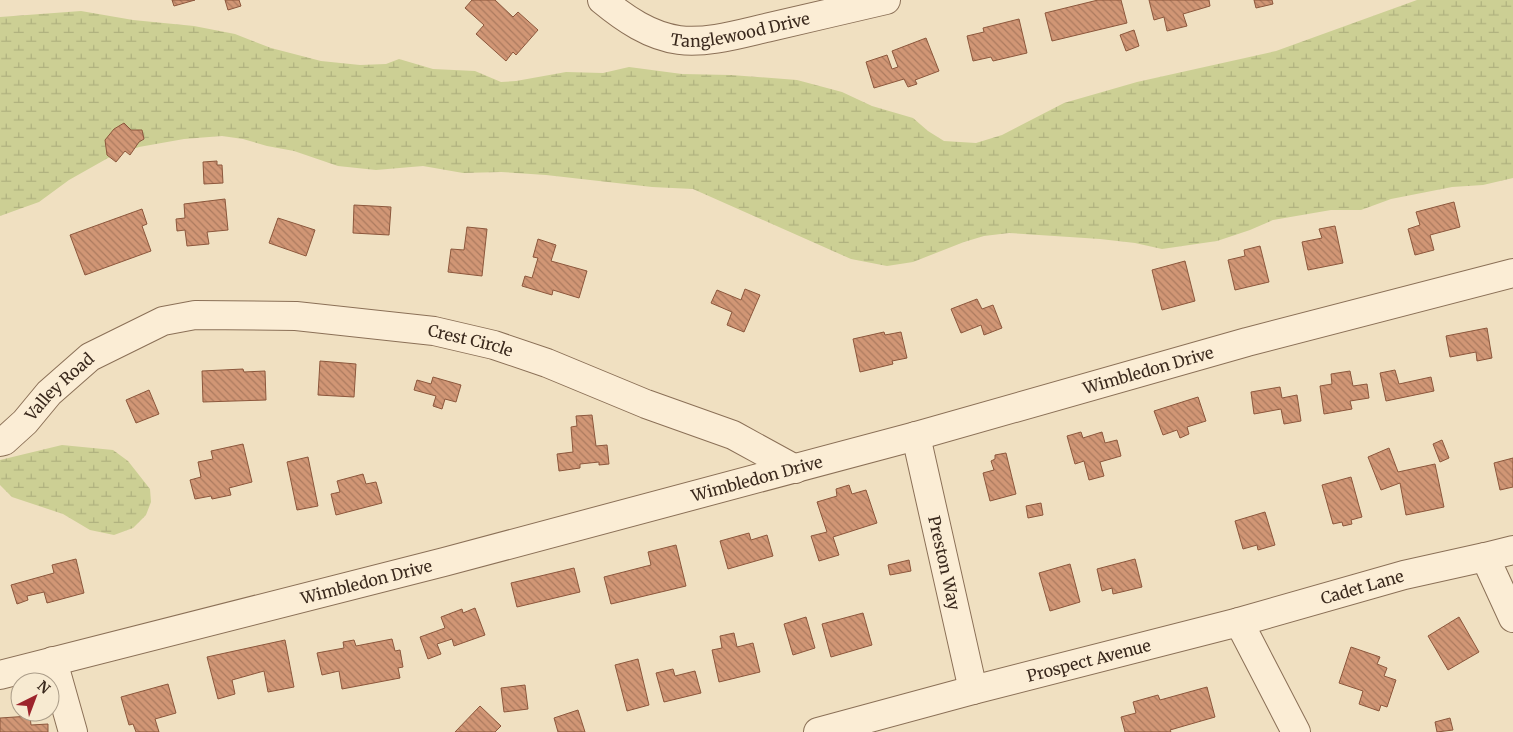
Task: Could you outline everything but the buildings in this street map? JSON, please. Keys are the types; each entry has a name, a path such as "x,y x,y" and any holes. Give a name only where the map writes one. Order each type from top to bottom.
{"street":[{"name":"Tanglewood Drive","path":"602,0 617,12 651,33 680,40 700,40 739,34 886,0"},
{"name":"Wimbledon Drive","path":"0,675 425,567 916,436 1247,342 1513,273"},
{"name":"Crest Circle","path":"126,338 163,321 195,315 296,316 434,331 494,345 547,363 646,404 732,434 795,468"},
{"name":"Valley Road","path":"0,442 4,441 25,422 49,393 90,357 126,338"},
{"name":"Preston Way","path":"916,436 973,690"},
{"name":"Cadet Lane","path":"1238,622 1404,575 1513,550"},
{"path":"1485,557 1513,618"},
{"name":"Prospect Avenue","path":"818,732 1238,622"},
{"path":"1238,622 1296,732"},
{"path":"53,660 73,732"}],"green space":[{"path":"1417,0 1513,0 1513,178 1483,185 1452,187 1391,199 1361,210 1331,210 1273,220 1217,241 1162,249 1135,243 1100,239 1009,233 984,236 913,262 887,266 851,259 693,189 652,187 546,175 501,172 463,173 423,166 376,170 338,166 294,151 222,136 184,139 139,147 108,158 69,180 39,202 0,216 0,17 81,11 133,20 194,26 235,34 271,48 321,61 360,65 386,64 399,59 433,69 475,71 501,82 566,72 603,73 629,67 682,74 731,75 797,80 842,92 872,106 913,118 928,131 944,141 976,143 1002,135 1064,103 1137,82 1276,51"},
{"path":"62,445 113,450 128,461 150,489 151,502 146,515 133,528 114,535 90,530 63,514 12,497 0,485 0,460"}]}
